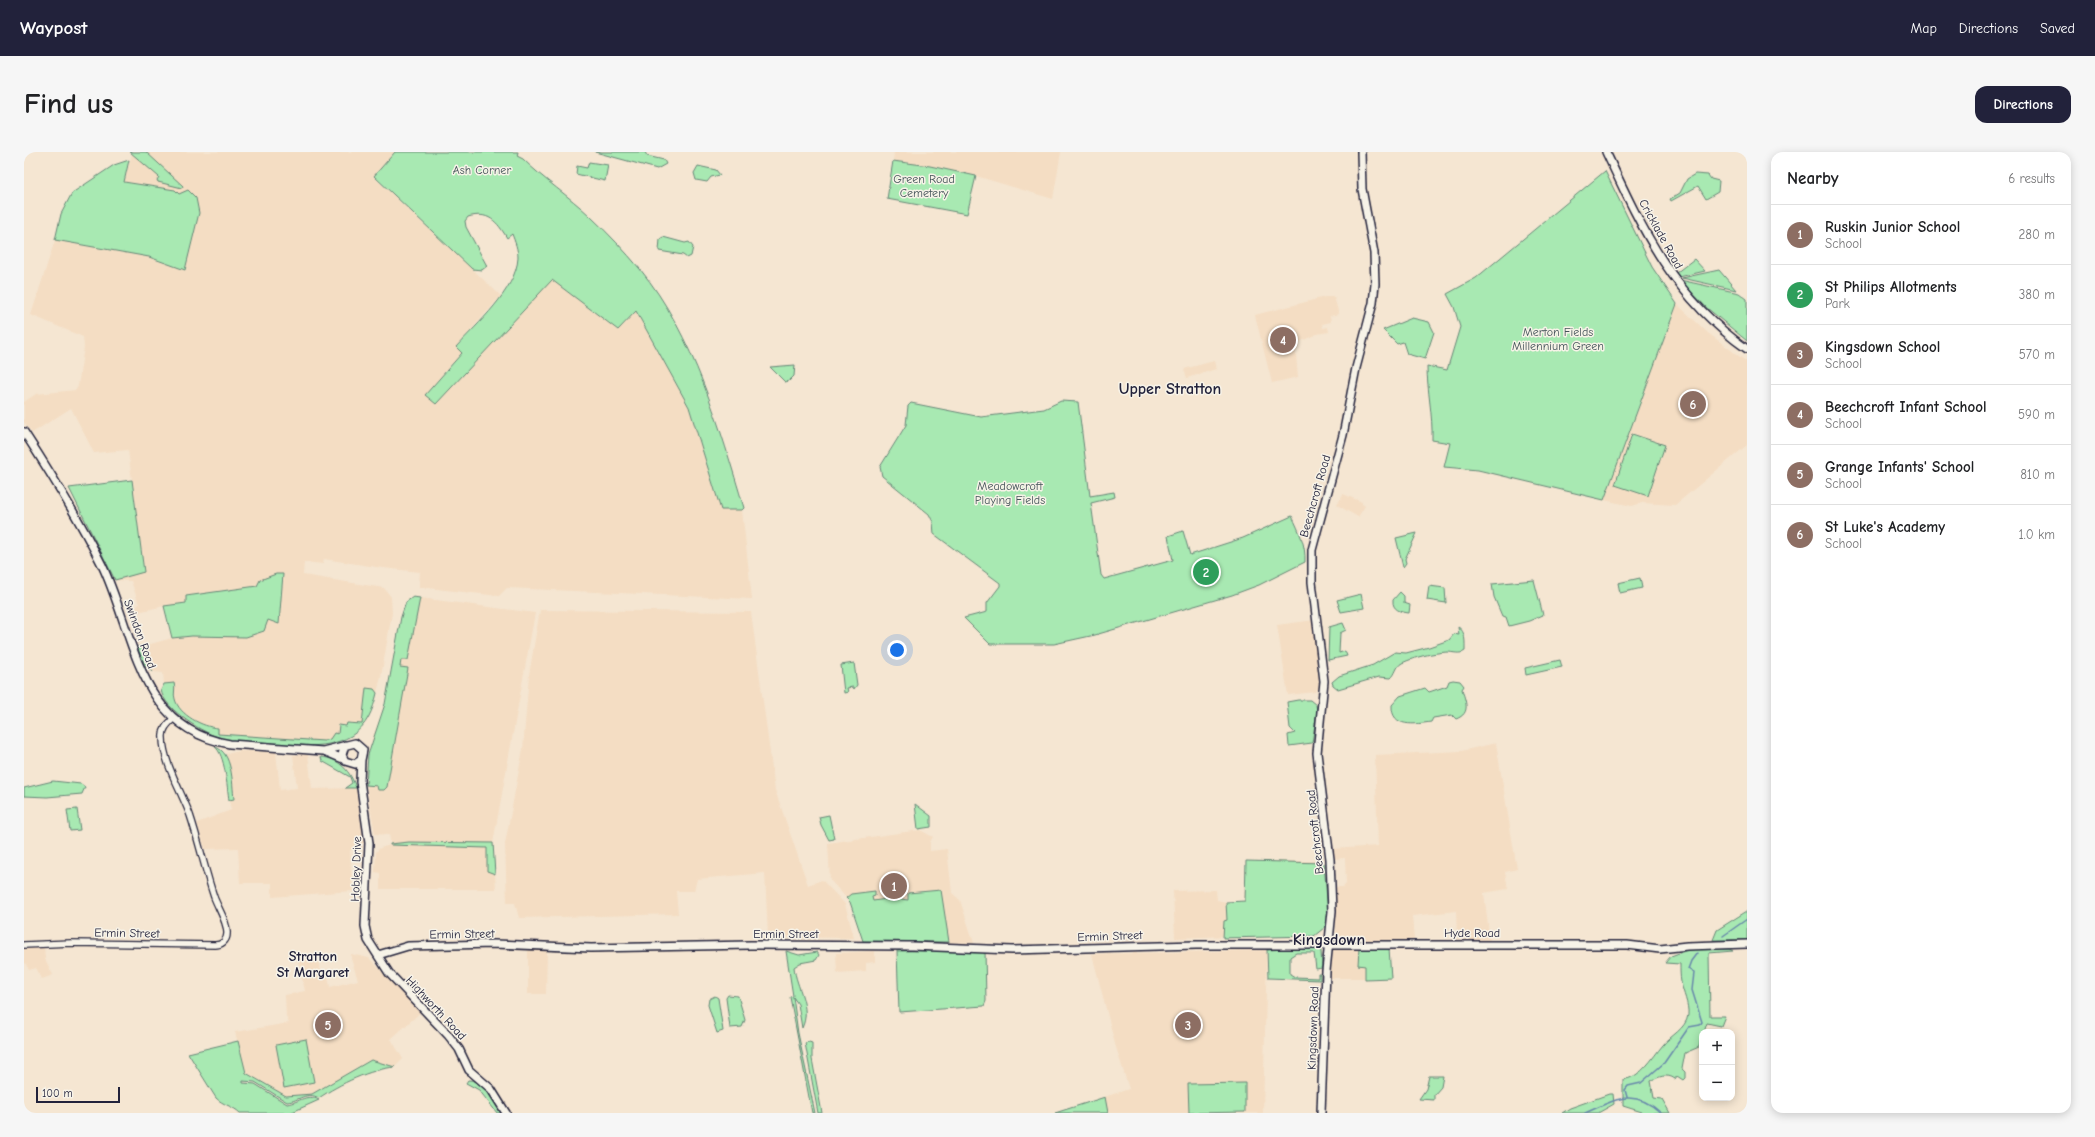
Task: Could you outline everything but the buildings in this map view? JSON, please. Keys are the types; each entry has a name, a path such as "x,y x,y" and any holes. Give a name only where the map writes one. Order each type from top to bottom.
{"main road":[{"name":"Beechcroft Road","path":"1329,944 1332,915 1330,859 1317,753 1324,681 1311,556 1314,534 1337,459 1374,297 1375,266 1363,194 1361,152"},
{"name":"Cricklade Road","path":"1606,152 1652,246 1672,276 1710,319 1747,349"},
{"name":"Swindon Road","path":"24,432 64,495 101,564 142,672 155,696 174,718"},
{"path":"174,718 196,733 224,743 324,751 343,758 350,764 355,764 361,760 364,753 361,747 355,743 324,751"},
{"path":"343,758 342,751 345,745"},
{"name":"Hobley Drive","path":"361,760 360,781 369,843 365,931 370,944 378,955"},
{"name":"Hobley Drive","path":"350,764 360,781"},
{"name":"Ermin Street","path":"378,955 399,947 425,945 513,944 591,948 795,945 912,946 1012,950 1196,945"},
{"name":"Kingsdown Road","path":"1321,1113 1329,944"},
{"name":"Hyde Road","path":"1196,945 1627,945 1660,949 1687,946 1747,944"},
{"name":"Highworth Road","path":"378,955 391,976 448,1034 459,1049 469,1070 491,1089 506,1113"}],"street":[{"name":"Ermin Street","path":"24,945 71,943 215,945 222,943 226,938 227,930 212,890 190,815 177,788 163,744 164,730 174,718"}],"shaded area":[{"path":"130,152 395,152 374,177 501,296 456,347 462,353 426,394 436,403 552,279 618,330 636,311 689,407 721,510 742,510 752,599 507,588 499,596 419,587 420,572 324,559 323,564 304,562 303,575 384,588 391,597 392,613 381,677 373,708 366,721 355,733 333,743 218,734 218,728 203,725 184,713 175,701 175,685 164,684 163,673 154,672 150,668 146,654 147,645 172,638 192,636 246,637 267,620 279,624 283,574 257,586 186,596 186,603 164,606 129,614 139,604 131,581 115,580 144,571 128,450 94,453 71,408 32,433 24,422 24,402 36,394 76,390 78,386 84,347 83,337 31,315 55,240 149,257 185,270 199,213 175,190 124,182 132,154"},
{"path":"894,152 1061,152 1053,199 976,176 930,166 893,161"},
{"path":"1325,297 1334,297 1339,314 1330,316 1331,322 1322,324 1323,328 1328,327 1329,332 1317,334 1295,344 1298,377 1272,383 1255,315"},
{"path":"1677,304 1708,333 1747,362 1747,445 1675,505 1642,503 1632,506 1604,500"},
{"path":"1214,361 1216,369 1187,378 1184,369"},
{"path":"1343,494 1362,502 1365,506 1358,517 1337,505"},
{"path":"413,597 535,613 493,843 496,889 380,889 380,873 375,872 376,852 380,848 390,845 390,840 389,835 375,834 366,785 366,769 372,739 385,704 401,617 406,602"},
{"path":"540,610 751,612 775,790 808,885 822,880 845,904 854,938 768,937 765,873 697,879 694,891 676,891 678,914 519,918 515,903 507,903 505,844 523,749 529,675"},
{"path":"1315,620 1322,682 1320,688 1315,692 1288,695 1277,625"},
{"path":"1496,743 1517,869 1505,872 1508,889 1484,893 1490,941 1457,939 1456,911 1412,916 1414,940 1336,941 1336,887 1343,887 1346,884 1345,858 1333,859 1333,849 1378,846 1375,755 1461,751"},
{"path":"240,751 276,752 280,790 297,788 293,755 308,754 312,789 357,788 362,815 364,843 362,843 362,848 352,849 350,851 352,891 272,897 272,883 240,883 238,848 205,849 197,823 231,810 229,800 234,799 226,754"},
{"path":"920,830 933,837 930,842 930,851 947,849 952,893 960,900 974,943 863,941 850,902 830,880 828,843"},
{"path":"1246,861 1320,861 1310,933 1175,938 1173,891 1216,890 1217,900 1226,902 1244,901"},
{"path":"44,946 45,959 53,975 42,979 36,968 29,970 24,961 24,949"},
{"path":"1337,948 1359,948 1391,978 1330,978 1333,950"},
{"path":"528,949 547,951 546,994 528,994"},
{"path":"1267,950 1263,1113 1055,1113 1129,1089 1115,1044 1092,954"},
{"path":"875,951 875,962 866,963 866,971 837,973 836,953"},
{"path":"351,954 369,958 422,1011 391,1039 403,1059 395,1067 371,1060 312,1094 286,1096 246,1073 235,1032 289,1023 286,1017 285,995 305,991 297,956 316,956 321,971 327,971 330,987 358,980 351,959"}],"green space":[{"path":"130,152 146,152 183,186 182,188 158,182 157,180 159,177"},
{"name":"Ash Corner","path":"395,152 518,152 517,156 523,159 582,209 610,235 640,269 659,295 676,323 703,383 715,415 744,508 742,510 721,510 689,407 636,311 618,330 552,280 436,404 425,395 462,353 456,347 494,306 503,294 516,270 518,258 512,234 507,238 496,222 481,215 475,215 468,217 465,221 466,227 487,266 482,270 472,269 374,176"},
{"path":"595,152 645,152 647,156 664,160 666,164 657,169"},
{"path":"129,160 124,182 175,190 179,194 188,190 196,198 199,213 185,270 149,257 55,240 61,214 72,193 114,165"},
{"name":"Green Road Cemetery","path":"893,161 930,166 976,176 967,214 887,199"},
{"path":"589,162 608,165 605,181 576,174 577,166 587,168"},
{"path":"698,166 716,170 720,175 711,177 707,182 696,180 694,173"},
{"name":"Merton Fields Millennium Green","path":"1605,171 1652,267 1677,304 1604,500 1478,470 1444,467 1450,443 1432,440 1432,421 1427,366 1447,370 1460,327 1454,307 1447,294 1476,278"},
{"path":"1695,174 1708,175 1711,179 1719,181 1718,192 1706,199 1698,186 1671,201 1670,199 1680,193 1687,179"},
{"path":"663,237 685,243 689,242 693,247 691,256 687,258 683,255 659,251 660,239"},
{"path":"1694,259 1705,271 1679,277 1676,273"},
{"path":"1719,270 1736,290 1682,278"},
{"path":"1680,280 1739,293 1747,299 1747,341 1707,308"},
{"path":"1412,318 1429,322 1434,332 1425,359 1407,354 1403,342 1397,344 1383,330"},
{"path":"795,365 794,376 789,381 785,382 770,367"},
{"name":"Meadowcroft Playing Fields","path":"1061,401 1078,402 1090,496 1114,492 1115,497 1091,503 1101,575 1104,579 1173,560 1168,536 1183,531 1190,555 1243,538 1292,516 1303,544 1305,562 1259,585 1232,595 1095,635 1054,644 990,644 964,618 987,612 987,603 1000,586 1000,583 934,534 933,522 929,514 882,476 880,467 906,425 908,406 911,403 981,417 1044,409"},
{"path":"1632,434 1665,445 1648,496 1615,485"},
{"path":"132,480 144,572 115,580 69,488"},
{"path":"1417,533 1405,559 1406,563 1403,567 1396,538"},
{"path":"276,574 283,574 279,624 268,620 264,631 246,637 192,636 172,638 164,606 186,603 186,596 257,586 260,580"},
{"path":"1640,578 1642,588 1620,593 1618,583"},
{"path":"1534,580 1543,615 1529,621 1509,626 1506,617 1502,616 1494,597 1492,584"},
{"path":"1429,586 1445,588 1446,603 1427,600"},
{"path":"1400,592 1404,596 1404,603 1410,605 1409,613 1400,611 1394,606 1393,600"},
{"path":"1361,594 1364,608 1341,612 1337,600"},
{"path":"413,597 420,598 408,660 401,660 400,667 408,668 387,787 384,790 378,790 377,786 366,785 368,755 385,704 401,617 406,602"},
{"path":"1343,623 1346,630 1340,633 1339,653 1345,651 1347,656 1328,660 1329,627"},
{"path":"1458,627 1461,629 1464,638 1465,651 1463,652 1447,652 1412,659 1400,664 1391,678 1379,677 1338,689 1333,685 1332,682 1339,676 1373,665 1395,652 1406,653 1449,640 1454,634 1459,635"},
{"path":"147,645 147,660 151,660 150,668 153,672 145,665 137,647"},
{"path":"1560,660 1562,667 1526,675 1525,668"},
{"path":"854,663 857,685 854,689 853,687 847,688 848,692 844,693 841,665"},
{"path":"1449,681 1460,681 1464,686 1462,689 1466,702 1466,710 1461,716 1456,719 1452,715 1433,718 1431,722 1418,724 1406,723 1396,718 1393,713 1392,705 1400,696 1425,688 1429,692 1447,686"},
{"path":"174,683 174,697 181,710 199,723 218,728 218,734 324,741 330,739 334,733 338,734 339,725 346,726 347,723 362,724 366,688 374,689 377,693 374,705 368,717 357,732 340,741 329,744 305,746 232,741 216,737 197,727 170,706 164,698 161,690 164,684"},
{"path":"1310,700 1316,705 1317,711 1312,743 1289,746 1288,735 1295,733 1290,728 1287,702"},
{"path":"215,747 221,750 228,761 232,777 234,799 229,800 223,763 221,756"},
{"path":"321,757 339,763 347,771 356,788 345,788 352,783 350,777 322,761"},
{"path":"53,781 81,784 85,787 82,794 47,797 24,796 24,788"},
{"path":"915,804 931,816 931,827 918,829"},
{"path":"77,809 80,830 70,831 67,810"},
{"path":"829,815 834,839 829,840 821,825 819,817"},
{"path":"409,842 493,843 495,874 487,871 487,848 390,845"},
{"path":"1246,861 1324,863 1329,924 1314,936 1223,938 1224,921 1227,920 1226,902 1245,901"},
{"path":"941,890 949,942 863,941 850,902 846,898 851,894 875,891 875,896 872,897 873,901 893,898 908,900 908,893"},
{"path":"1747,911 1747,940 1713,940 1717,930"},
{"path":"1317,948 1321,951 1322,968 1316,969 1314,953 1296,953 1290,957 1290,974 1295,977 1318,978 1318,974 1320,974 1320,980 1268,978 1267,950"},
{"path":"1359,948 1389,948 1391,978 1365,979 1365,966 1358,965"},
{"path":"1690,949 1729,949 1733,951 1709,953 1710,1016 1725,1016 1721,1026 1707,1023 1705,1029 1699,1029 1699,1047 1685,1053 1682,1069 1685,1072 1685,1078 1683,1080 1677,1076 1675,1079 1666,1076 1651,1081 1654,1098 1662,1099 1670,1113 1645,1113 1623,1106 1623,1080 1636,1075 1641,1071 1666,1041 1681,1028 1687,1020 1688,1007 1681,982 1680,964 1665,963 1671,956"},
{"path":"985,950 986,1001 984,1006 899,1012 897,951"},
{"path":"786,951 799,955 817,952 819,955 816,960 800,963 794,967 805,1012 805,1020 802,1028 798,1004 793,997 798,1033 815,1113 812,1113 790,997 793,996"},
{"path":"728,995 738,996 745,1020 742,1027 730,1028 726,998"},
{"path":"715,996 718,998 723,1031 717,1033 708,1005 709,999"},
{"path":"306,1039 314,1082 284,1088 276,1045"},
{"path":"238,1041 246,1073 286,1096 312,1094 371,1060 395,1067 386,1068 356,1078 319,1098 314,1096 306,1096 287,1102 255,1082 243,1081 243,1083 255,1084 287,1104 311,1097 319,1100 290,1113 240,1113 216,1098 188,1053"},
{"path":"805,1043 812,1043 812,1059 822,1113 818,1113"},
{"path":"1429,1076 1443,1076 1441,1087 1434,1095 1434,1100 1419,1099 1426,1089"},
{"path":"468,1080 480,1083 493,1097 502,1113 497,1113 479,1090 466,1083"},
{"path":"1245,1083 1245,1112 1189,1113 1188,1084"},
{"path":"1609,1094 1613,1094 1614,1104 1598,1113 1562,1113 1570,1108"},
{"path":"1105,1097 1108,1113 1055,1113"}],"waterway":[{"path":"1723,936 1747,919"},
{"path":"1627,1097 1625,1090 1628,1086 1641,1083 1664,1063 1689,1027 1700,1025 1702,1022 1692,990 1694,973 1688,969 1691,961 1697,953"},
{"path":"1585,1113 1615,1100 1624,1098 1642,1100 1661,1113"}],"place":[{"name":"Beechcroft Infant School","path":"1283,340"},
{"name":"St Luke's Academy","path":"1693,404"},
{"name":"St Philips Allotments","path":"1206,572"},
{"name":"Ruskin Junior School","path":"894,886"},
{"name":"Grange Infants' School","path":"328,1025"},
{"name":"Kingsdown School","path":"1188,1025"}],"district":[{"name":"Upper Stratton","path":"1170,389"},
{"name":"Kingsdown","path":"1329,940"},
{"name":"Stratton St Margaret","path":"313,964"}]}
